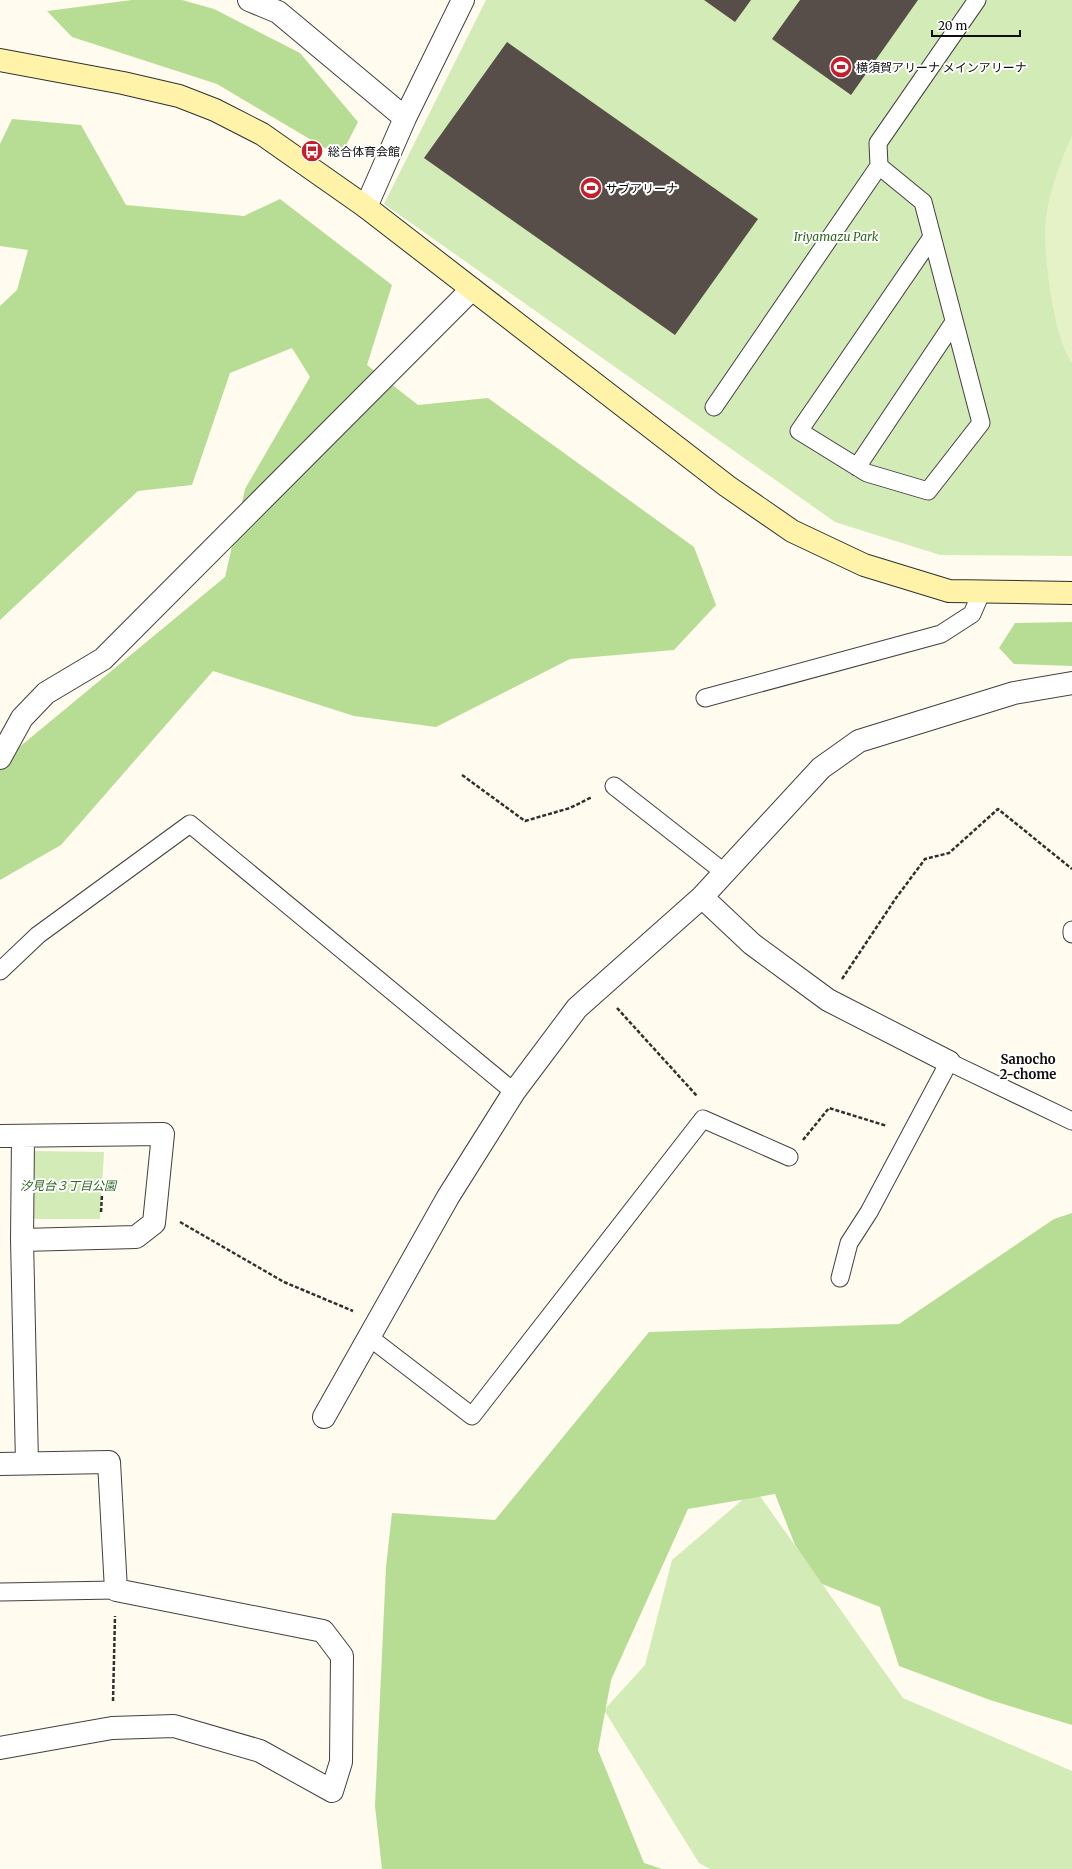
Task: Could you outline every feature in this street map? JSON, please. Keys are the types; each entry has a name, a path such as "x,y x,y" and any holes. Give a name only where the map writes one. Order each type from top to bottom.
{"street":[{"path":"249,0 278,12 405,118"},
{"path":"366,207 405,118 463,0"},
{"path":"0,60 122,83 179,96 215,110 262,134 366,207 720,482 792,531 864,565 949,591 1072,593"},
{"path":"0,758 22,718 46,693 103,659 472,290"},
{"path":"324,1417 448,1197 514,1092 577,1008 702,897 821,768 859,741 1014,693 1072,683"},
{"path":"702,897 752,944 828,1000 949,1062"},
{"path":"0,1136 163,1134 154,1223 136,1237 22,1240"},
{"path":"22,1136 22,1240 27,1463"},
{"path":"0,1464 109,1462 116,1590 323,1632 342,1656 340,1762 332,1791 260,1751 174,1726 112,1728 0,1748"}],"lane":[{"path":"714,407 879,166 878,144 977,0"},
{"path":"879,166 923,202 981,423 928,491 867,473 799,432 932,237"},
{"path":"857,467 954,322"},
{"path":"705,698 941,634 972,614 982,591"},
{"path":"614,786 725,873"},
{"path":"0,971 38,935 190,824 514,1092"},
{"path":"840,1278 849,1243 869,1212 949,1062 1072,1120"},
{"path":"373,1329 472,1416 703,1119 789,1157"},
{"path":"0,1592 116,1590"}],"path":[{"path":"462,775 525,821 570,808 614,786"},
{"path":"828,1000 896,898 925,859 949,853 998,809 1072,869"},
{"path":"599,989 708,1107 703,1119"},
{"path":"789,1157 829,1108 911,1134"},
{"path":"155,1207 284,1282 373,1329"},
{"path":"112,1728 116,1590"}],"green space":[{"path":"132,0 182,0 214,9 300,53 358,122 340,157 217,84 72,37 47,11"},
{"name":"Iriyamazu Park","path":"486,0 1072,0 1072,556 940,555 835,522 384,204"},
{"path":"12,119 81,125 126,205 244,216 280,199 392,285 367,365 418,405 488,398 694,547 716,605 674,650 570,659 436,727 354,716 213,671 61,845 0,880 0,763 225,577 245,489 310,377 292,348 230,373 192,485 138,491 0,620 0,306 17,290 28,250 0,246 0,144"},
{"path":"1072,135 1072,363 1065,351 1054,314 1047,270 1045,231 1046,217 1053,185"},
{"path":"1072,622 1072,666 1014,664 999,648 1015,623"},
{"name":"汐見台３丁目公園","path":"32,1151 104,1152 100,1219 31,1219"},
{"path":"1072,1213 1072,1725 990,1700 899,1666 880,1607 822,1584 795,1545 775,1494 688,1509 611,1680 598,1750 644,1863 662,1869 382,1869 375,1806 386,1567 392,1513 495,1520 649,1332 899,1324 1054,1219"},
{"path":"755,1489 903,1698 1072,1771 1072,1869 710,1869 699,1863 604,1710 645,1665 672,1560"}],"building":[{"path":"704,0 751,0 735,22"},
{"name":"横須賀アリーナ メインアリーナ","path":"800,0 918,0 851,95 772,39"},
{"name":"サブアリーナ","path":"507,42 758,219 675,335 424,158"}],"place":[{"name":"横須賀アリーナ メインアリーナ","path":"841,67"},
{"name":"総合体育会館","path":"312,151"},
{"name":"サブアリーナ","path":"591,188"}],"district":[{"name":"Sanocho 2-chome","path":"1028,1066"}]}
